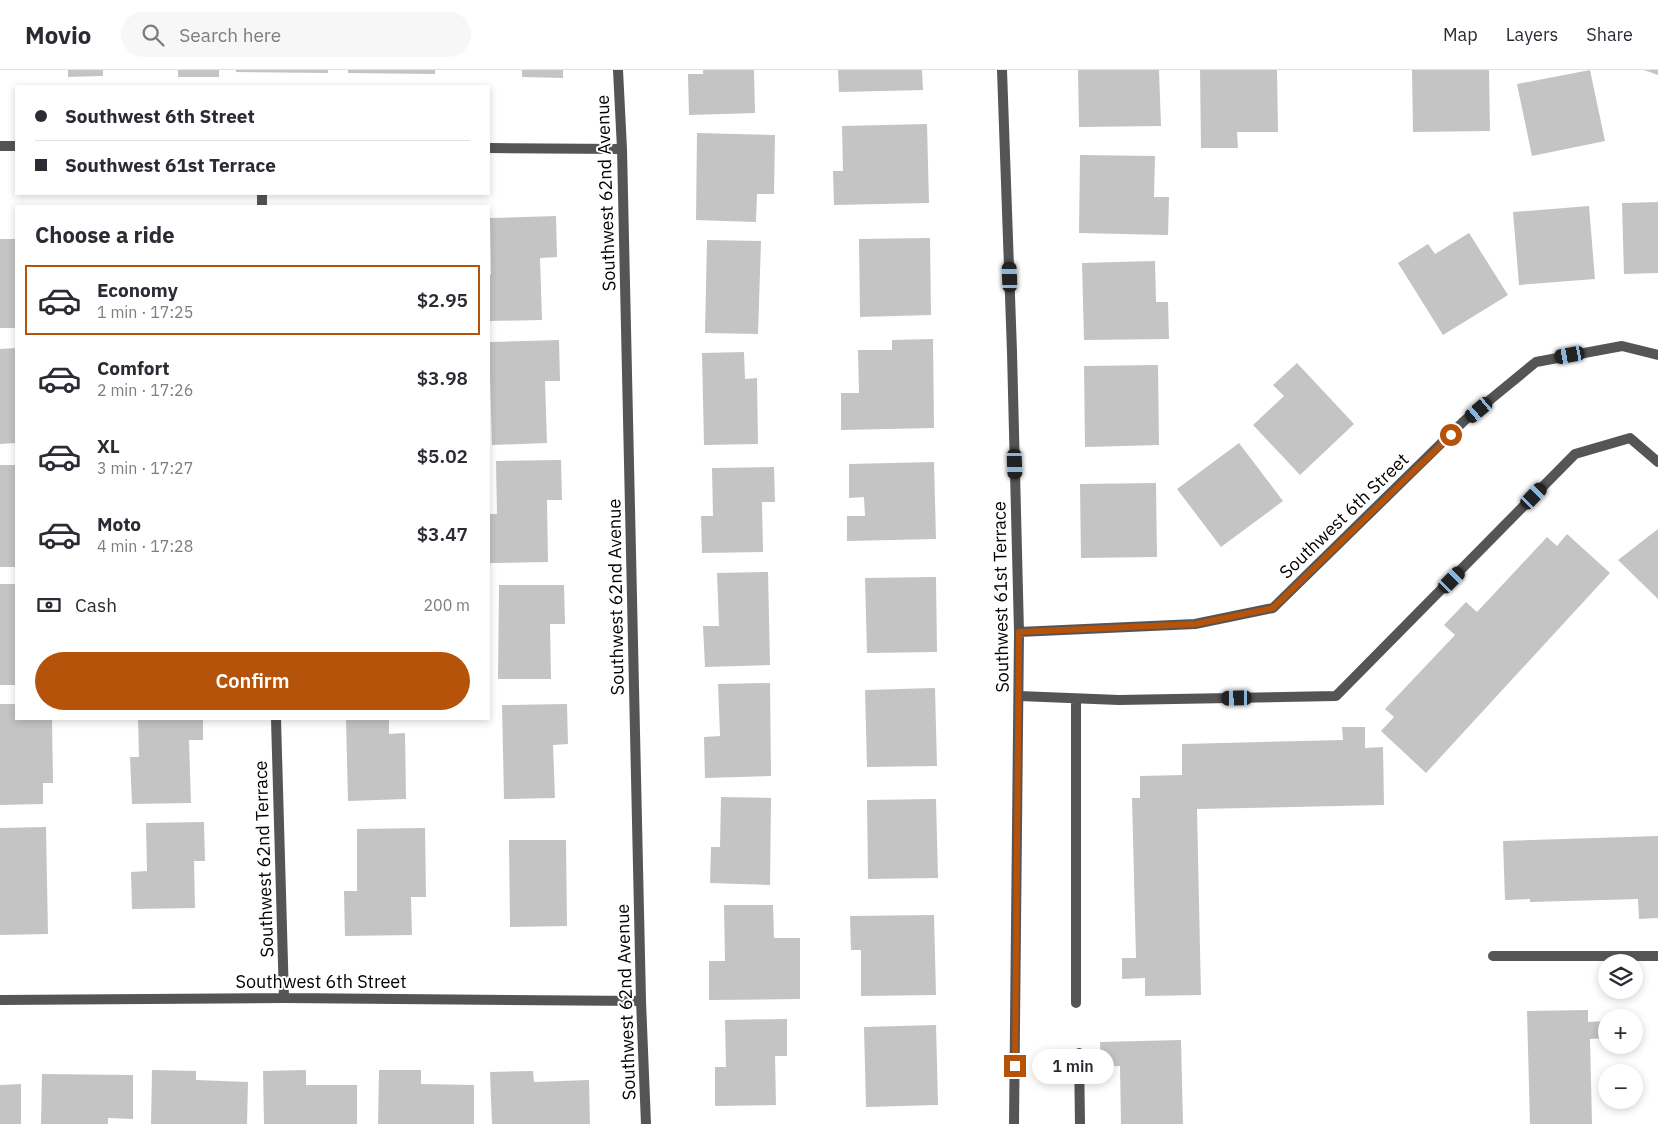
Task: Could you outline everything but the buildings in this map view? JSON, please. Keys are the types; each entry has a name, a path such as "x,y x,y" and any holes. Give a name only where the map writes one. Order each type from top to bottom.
{"street":[{"name":"Southwest 62nd Avenue","path":"618,70 622,149 641,1001 646,1124"},
{"name":"Southwest 61st Terrace","path":"1002,70 1019,632 1014,1124"},
{"path":"0,146 15,146"},
{"path":"490,148 622,149"},
{"name":"Southwest 6th Street","path":"1019,632 1195,624 1273,608 1464,422 1536,362 1622,346 1658,355"},
{"path":"1019,696 1119,700 1336,696 1575,454 1630,438 1658,462"},
{"path":"1076,698 1076,1003"},
{"name":"Southwest 62nd Terrace","path":"276,720 284,998"},
{"path":"1493,956 1658,956"},
{"name":"Southwest 6th Street","path":"0,1000 284,998 641,1001"},
{"path":"1079,1054 1080,1124"}],"route":[{"path":"1015,1066 1019,632 1195,624 1273,608 1451,435"}]}
